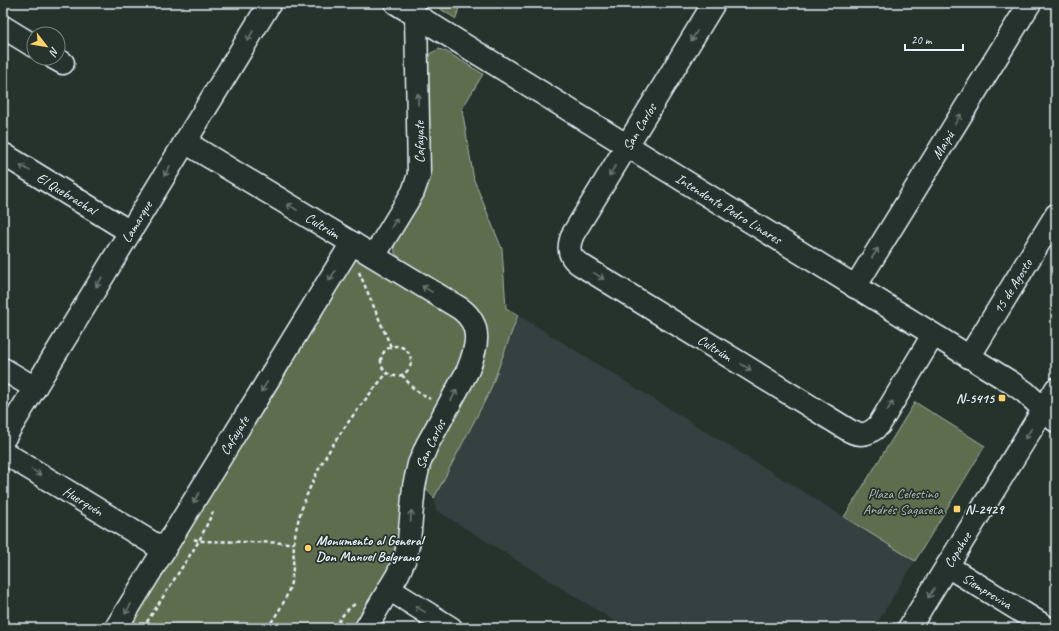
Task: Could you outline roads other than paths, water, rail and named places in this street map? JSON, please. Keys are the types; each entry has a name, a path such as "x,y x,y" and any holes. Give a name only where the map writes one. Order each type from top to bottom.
{"street":[{"name":"Lamarque","path":"3,440 270,3"},
{"name":"Intendente Pedro Linares","path":"396,3 1025,392 1050,415"},
{"name":"San Carlos","path":"569,253 569,246 573,234 714,3"},
{"name":"Maipú","path":"855,287 1030,3"},
{"name":"Cafayate","path":"374,256 413,192 419,174 416,16"},
{"path":"3,27 26,41"},
{"name":"Cultrúm","path":"185,142 461,309"},
{"name":"El Quebrachal","path":"3,154 130,232"},
{"name":"15 de Agosto","path":"968,357 1056,215"},
{"name":"Cafayate","path":"116,628 352,243"},
{"name":"Cultrúm","path":"569,253 572,258 581,265 855,434 865,435 879,424 933,335"},
{"name":"San Carlos","path":"366,628 406,558 412,500 419,464 427,445 468,370 474,351 476,341 475,326 472,319 461,309"},
{"path":"3,369 35,388"},
{"name":"Copahue","path":"909,628 947,566 1050,415 1056,389"},
{"name":"Huerquén","path":"3,452 164,550"},
{"name":"Siempreviva","path":"947,566 1048,628"},
{"path":"389,589 451,628"}],"place":[{"name":"N-5415","path":"1002,398"},
{"name":"N-2429","path":"957,509"},
{"name":"Monumento al General Don Manuel Belgrano","path":"308,548"}],"park label":[{"name":"Plaza Celestino Andrés Sagaseta","path":"903,502"}]}
